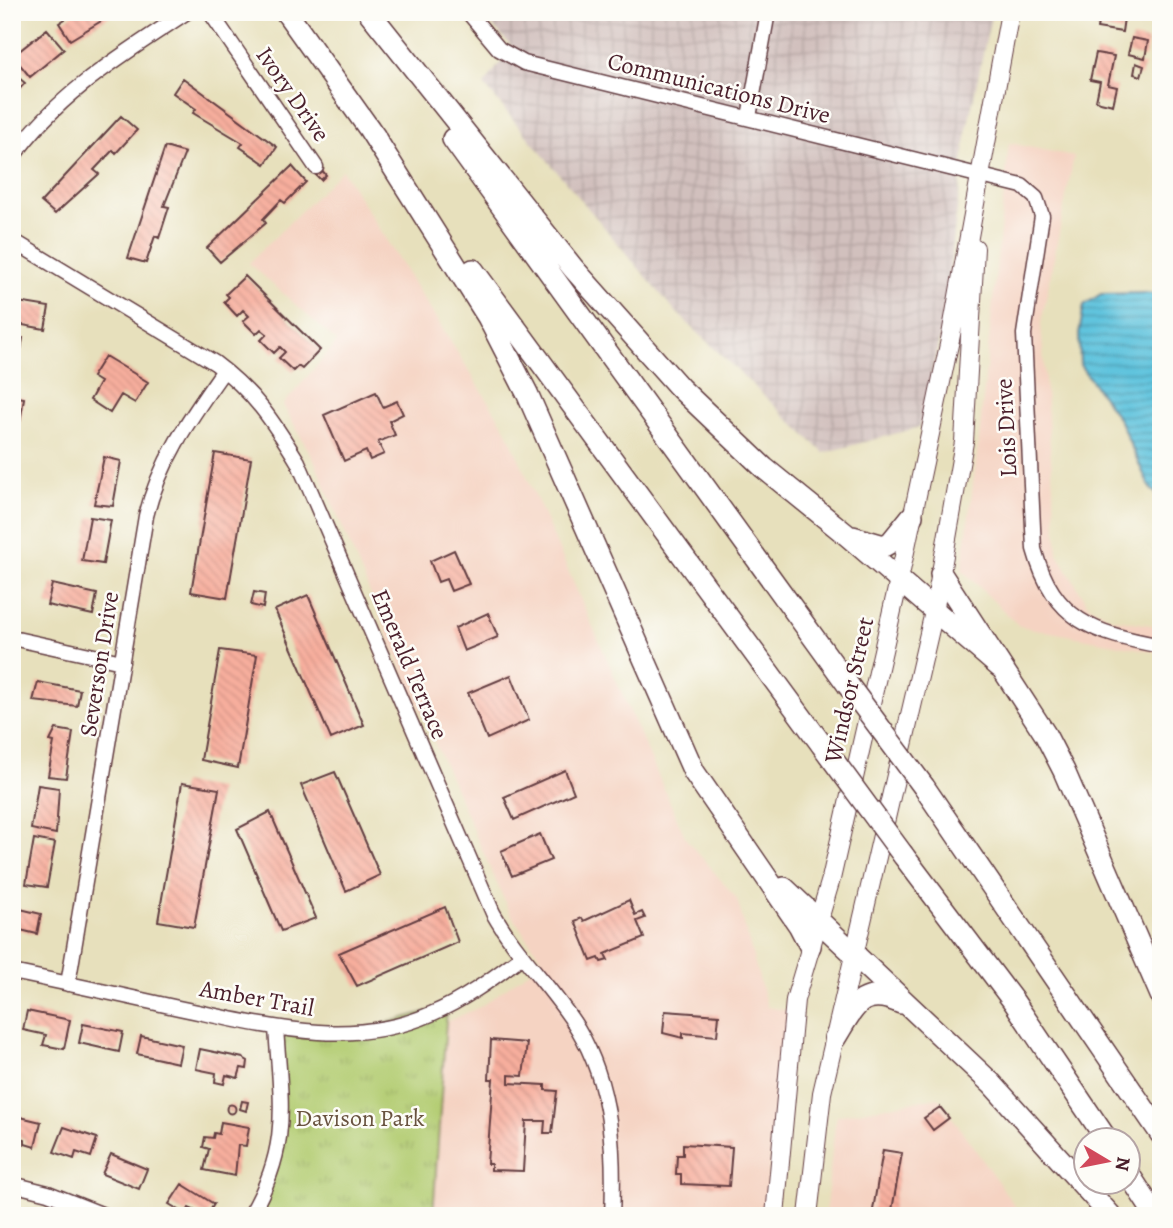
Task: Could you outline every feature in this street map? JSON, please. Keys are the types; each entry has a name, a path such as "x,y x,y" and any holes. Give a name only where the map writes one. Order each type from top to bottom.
{"highway":[{"path":"286,12 822,745 1014,1002 1098,1126"},
{"path":"362,12 924,787 1161,1134"},
{"path":"369,12 573,268 680,388 764,468 848,536 1000,667"},
{"path":"368,127 488,317 527,393 694,772 752,861 799,925 810,946"},
{"path":"848,536 884,546 891,542 912,516"},
{"path":"941,574 1045,734 1064,771 1161,995"},
{"path":"752,861 817,918 855,957 992,1084 1111,1216"},
{"path":"835,1038 851,1011 869,996 885,996 912,1009"},
{"path":"1142,1194 1156,1216"}],"main road":[{"name":"Windsor Street","path":"775,1216 796,1000 817,918 831,879 899,580 951,335 978,175 1010,12"},
{"name":"Windsor Street","path":"808,1216 821,1093 855,957 908,713 934,612 964,442 978,175"}],"street":[{"path":"12,158 29,134 70,93 187,12"},
{"name":"Ivory Drive","path":"210,12 316,167"},
{"name":"Communications Drive","path":"468,12 499,49 524,63 978,175"},
{"path":"749,117 768,12"},
{"name":"Lois Drive","path":"978,175 1022,186 1036,198 1042,216 1024,334 1034,549 1042,579 1058,603 1088,628 1161,646"},
{"name":"Emerald Terrace","path":"12,240 224,370 244,384 271,417 298,462 493,913 521,957 578,1029 610,1114 615,1166 612,1216"},
{"name":"Severson Drive","path":"68,984 153,487 186,424 224,370"},
{"path":"12,638 122,662"},
{"name":"Amber Trail","path":"12,972 299,1033 358,1031 416,1019 480,989 521,957"},
{"path":"250,1216 275,1165 281,1138 276,1028"},
{"path":"12,1184 48,1193 106,1216"}],"shaded area":[{"path":"480,12 992,12 967,129 943,322 920,427 824,453 674,310 484,85 512,47"},
{"path":"1009,143 1074,156 1041,324 1058,554 1088,605 1111,618 1161,627 1161,653 1019,626 962,570 979,438"},
{"path":"342,170 506,429 686,839 737,899 767,1007 791,1011 779,1080 764,1216 433,1216 446,1022 480,1007 543,961 510,913 399,662 315,462 283,405 337,342 249,263"},
{"path":"938,1097 1022,1216 825,1216 836,1116"}],"green space":[{"name":"Davison Park","path":"447,1006 433,1216 250,1216 275,1165 276,1028 358,1031"}],"water":[{"path":"1101,294 1161,295 1161,498 1150,488 1120,421 1080,365 1079,334 1084,305"}],"building":[{"path":"76,12 116,12 70,40 59,23"},
{"path":"1100,12 1117,12 1116,16 1124,18 1122,32 1097,28"},
{"path":"47,29 64,49 30,77 13,56"},
{"path":"1132,38 1148,41 1145,58 1128,54"},
{"path":"1096,53 1114,56 1108,85 1117,87 1113,105 1096,101 1100,82 1090,80"},
{"path":"1136,63 1144,66 1141,76 1134,74"},
{"path":"12,72 25,83 12,97"},
{"path":"183,78 277,147 265,164 240,147 243,143 193,113 196,109 173,93"},
{"path":"121,116 137,130 116,153 113,150 94,170 99,174 55,214 41,202"},
{"path":"165,147 185,153 164,206 169,207 159,238 155,236 146,263 128,258"},
{"path":"292,166 306,182 285,203 281,200 263,219 266,223 220,262 207,248"},
{"path":"320,168 326,175 321,180 314,173"},
{"path":"245,276 320,350 302,369 298,366 293,371 279,358 285,352 280,347 274,353 261,340 267,334 261,329 256,334 243,321 249,316 243,310 237,316 224,302 229,297 226,294"},
{"path":"12,301 49,307 45,329 17,324 18,319 12,318"},
{"path":"12,336 23,338 16,378 12,377"},
{"path":"105,356 148,382 135,403 121,395 110,413 90,400 100,382 92,377"},
{"path":"376,392 383,407 397,401 403,414 389,421 395,435 378,442 384,454 370,460 366,451 344,461 324,415"},
{"path":"12,396 24,398 20,422 12,420"},
{"path":"215,453 251,459 227,598 191,592"},
{"path":"104,457 121,461 113,506 94,504"},
{"path":"90,517 111,520 103,564 82,561"},
{"path":"454,550 469,584 451,591 446,579 438,582 430,561"},
{"path":"52,584 97,594 93,615 47,605"},
{"path":"254,592 265,594 263,608 251,605"},
{"path":"308,595 364,725 331,739 275,610"},
{"path":"488,613 498,637 464,651 455,628"},
{"path":"220,650 257,655 238,768 201,760"},
{"path":"511,675 529,720 487,739 468,693"},
{"path":"38,682 80,690 77,706 33,701"},
{"path":"56,729 73,732 66,778 48,776 54,742 50,741"},
{"path":"565,770 574,793 514,820 504,797"},
{"path":"335,772 380,875 346,891 301,785"},
{"path":"182,783 219,789 194,927 158,921"},
{"path":"38,785 59,788 56,834 31,829"},
{"path":"270,812 316,918 281,931 237,829"},
{"path":"540,834 551,860 512,876 501,851"},
{"path":"34,839 55,843 47,887 26,884"},
{"path":"629,900 635,915 642,912 645,918 637,921 644,938 605,954 608,960 601,962 599,958 591,961 575,921 582,918 584,921"},
{"path":"12,907 41,914 37,934 12,928"},
{"path":"445,907 458,942 357,986 339,953"},
{"path":"27,1011 70,1020 64,1049 43,1045 46,1035 23,1030"},
{"path":"665,1011 719,1015 717,1036 683,1033 683,1038 663,1033"},
{"path":"83,1024 123,1032 119,1052 79,1043"},
{"path":"141,1036 182,1045 178,1063 137,1054"},
{"path":"491,1040 527,1043 523,1076 509,1075 509,1083 545,1085 545,1090 557,1091 552,1133 544,1133 545,1121 526,1121 523,1171 491,1170 491,1164 487,1164 493,1079 489,1079"},
{"path":"200,1049 243,1058 248,1061 247,1069 241,1068 238,1078 226,1075 224,1084 215,1082 216,1073 196,1069"},
{"path":"242,1101 248,1102 246,1111 240,1109"},
{"path":"231,1105 235,1109 231,1113 227,1109"},
{"path":"940,1107 949,1118 933,1130 924,1118"},
{"path":"12,1115 41,1122 35,1147 25,1144 25,1139 12,1136"},
{"path":"221,1122 249,1127 246,1146 238,1145 235,1176 204,1170 209,1149 203,1147 205,1137 213,1138 214,1133 219,1134"},
{"path":"64,1127 97,1138 91,1157 76,1152 74,1159 54,1152"},
{"path":"683,1144 732,1147 729,1186 681,1184 681,1174 676,1174 677,1155 683,1155"},
{"path":"883,1150 902,1153 891,1216 872,1216"},
{"path":"111,1154 147,1169 139,1189 102,1174"},
{"path":"182,1184 214,1204 207,1216 189,1208 186,1214 169,1204"}]}
